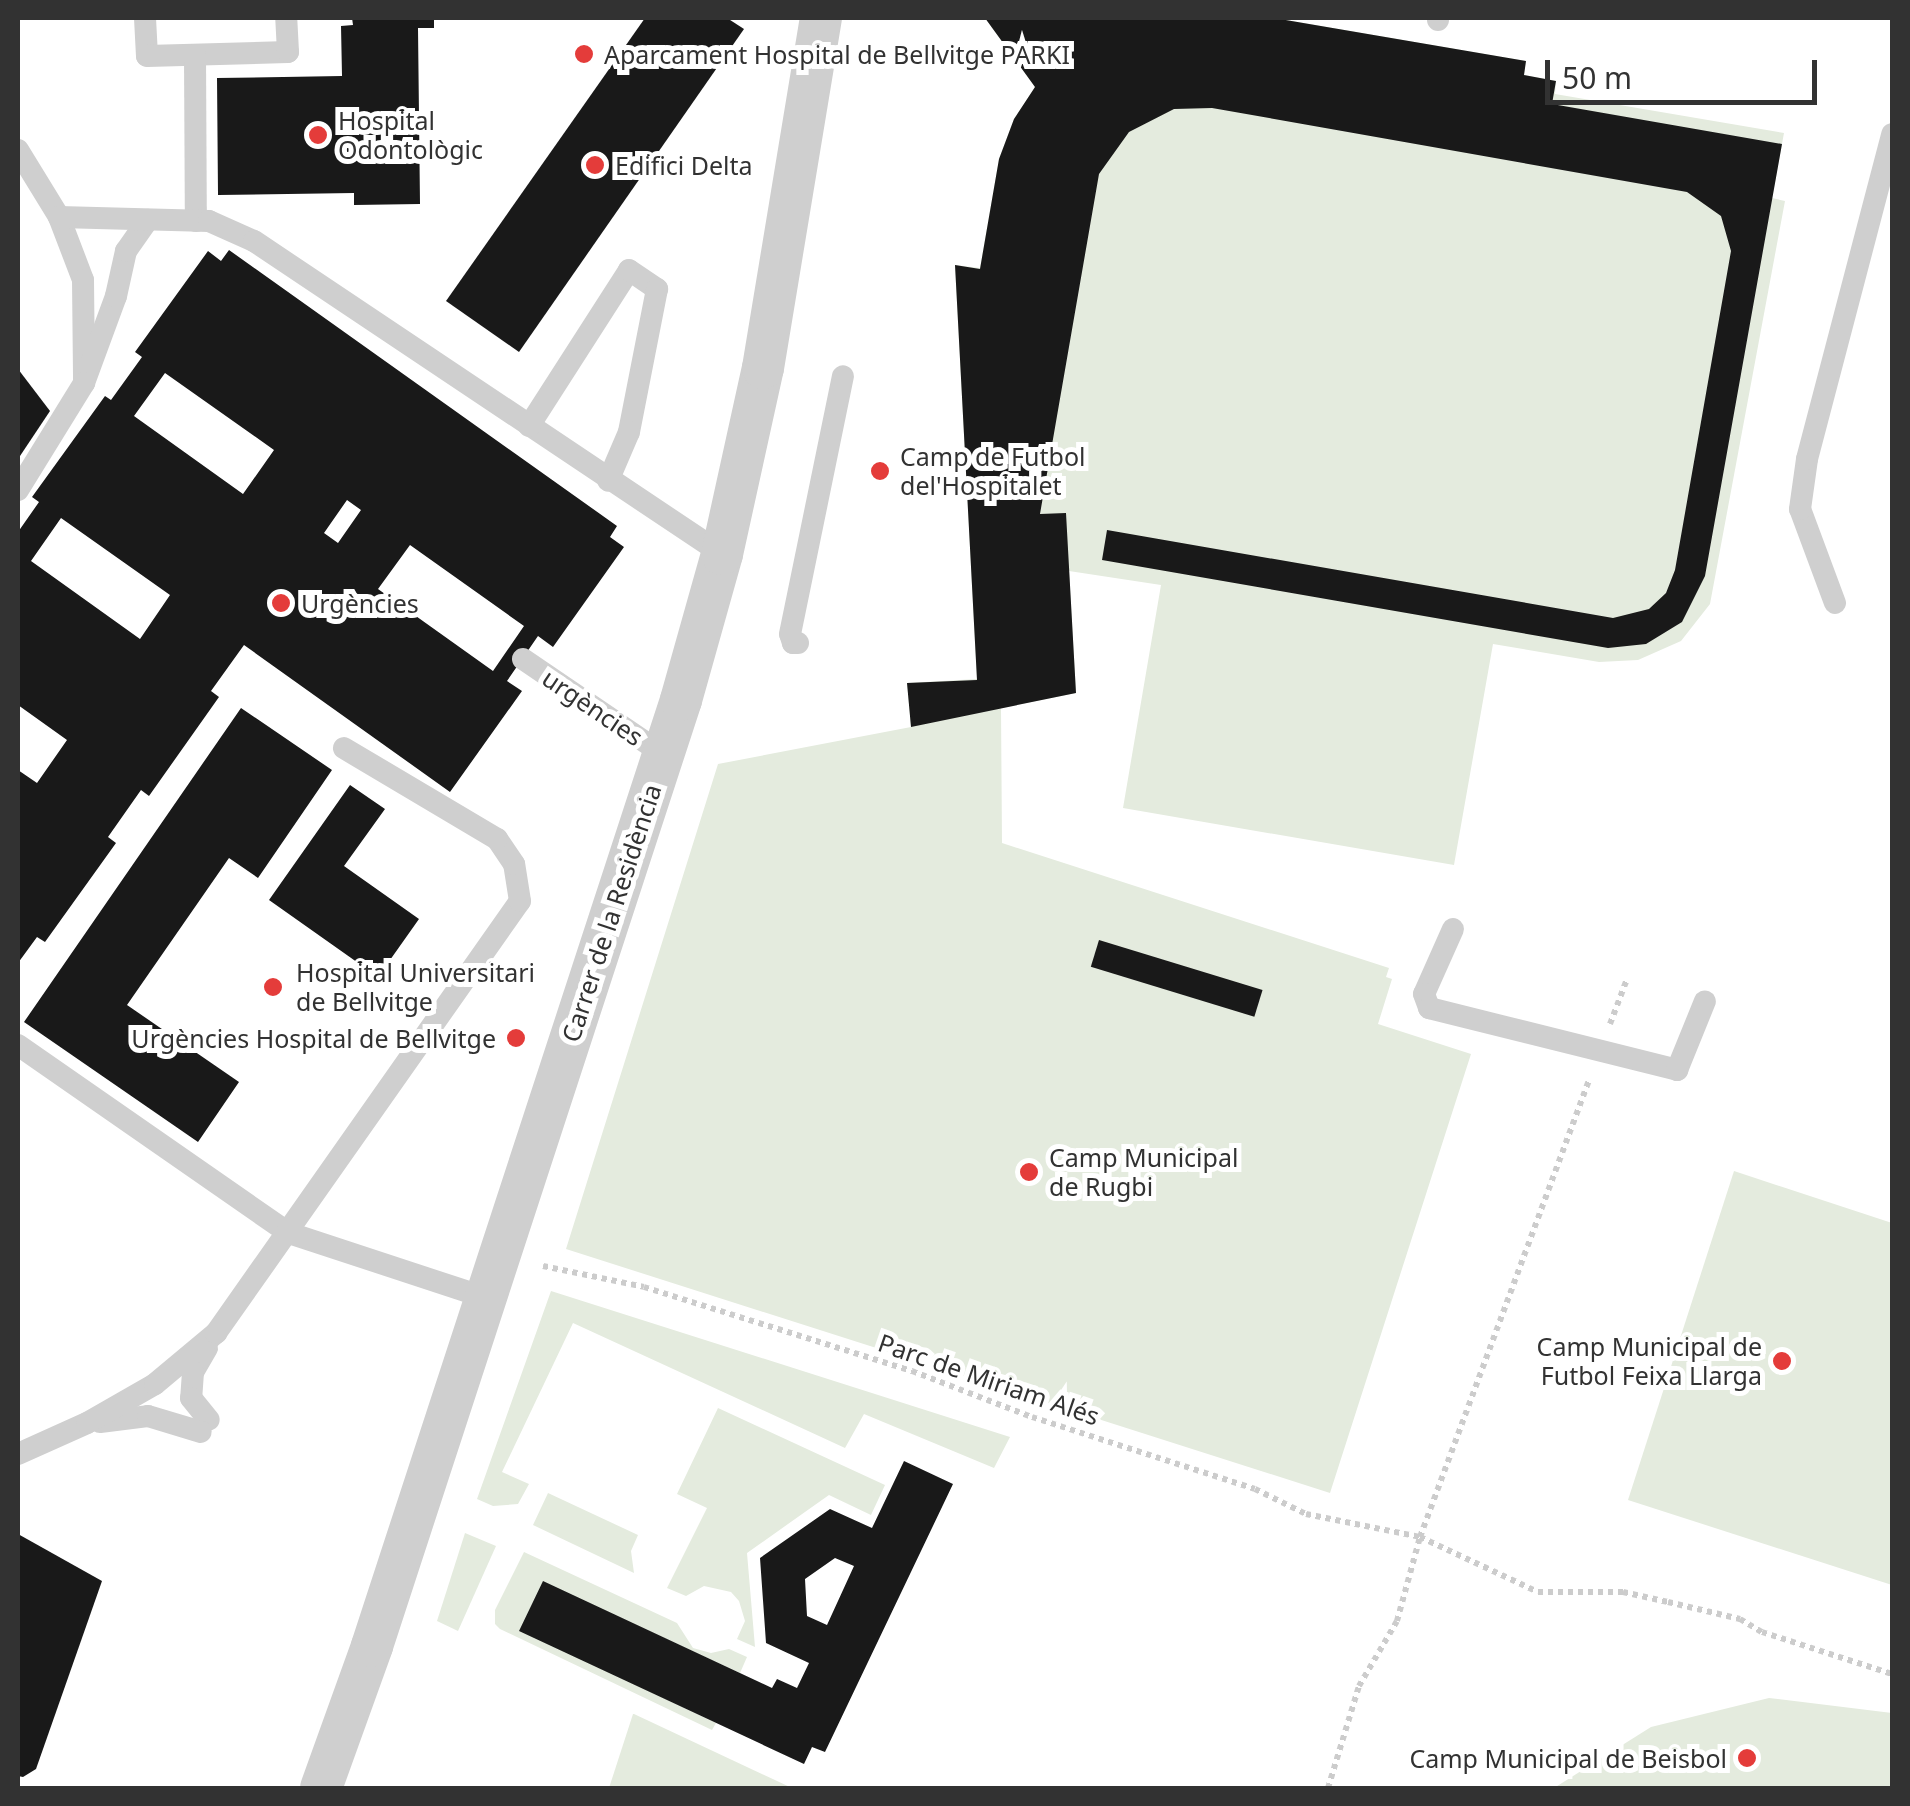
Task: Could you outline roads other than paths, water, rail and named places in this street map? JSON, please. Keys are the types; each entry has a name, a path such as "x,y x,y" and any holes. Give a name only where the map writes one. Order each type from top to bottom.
{"street":[{"name":"Carrer de la Residència","path":"321,1788 372,1646 664,754 722,554 763,368 821,18"}],"lane":[{"path":"145,18 147,56 288,52 286,18"},
{"path":"195,55 196,220"},
{"path":"1835,604 1800,508 1808,459 1892,134"},
{"path":"18,150 58,217 83,280 84,383"},
{"path":"58,217 209,221 254,241 722,554"},
{"path":"18,490 84,383 116,296 126,252 148,220"},
{"path":"529,426 629,270 657,288 629,432 608,481"},
{"path":"798,643 792,643 790,634 843,376"},
{"name":"urgències","path":"522,659 664,754"},
{"path":"86,1423 148,1416 205,1426 191,1398 194,1372 216,1333 520,901 514,864 497,839 344,748"},
{"path":"1454,930 1424,994 1429,1008 1677,1070 1705,1002"},
{"path":"18,1045 289,1232 484,1297"},
{"path":"18,1454 86,1423 156,1384 216,1333"}],"place":[{"name":"Aparcament Hospital de Bellvitge PARKI","path":"584,54"},
{"name":"Hospital Odontològic","path":"318,135"},
{"name":"Edifici Delta","path":"595,165"},
{"name":"Camp de Futbol del'Hospitalet","path":"880,471"},
{"name":"Urgències","path":"281,603"},
{"name":"Hospital Universitari de Bellvitge","path":"273,987"},
{"name":"Urgències Hospital de Bellvitge","path":"516,1038"},
{"name":"Camp Municipal de Rugbi","path":"1029,1172"},
{"name":"Camp Municipal de Futbol Feixa Llarga","path":"1782,1361"},
{"name":"Camp Municipal de Beisbol","path":"1747,1758"}]}
